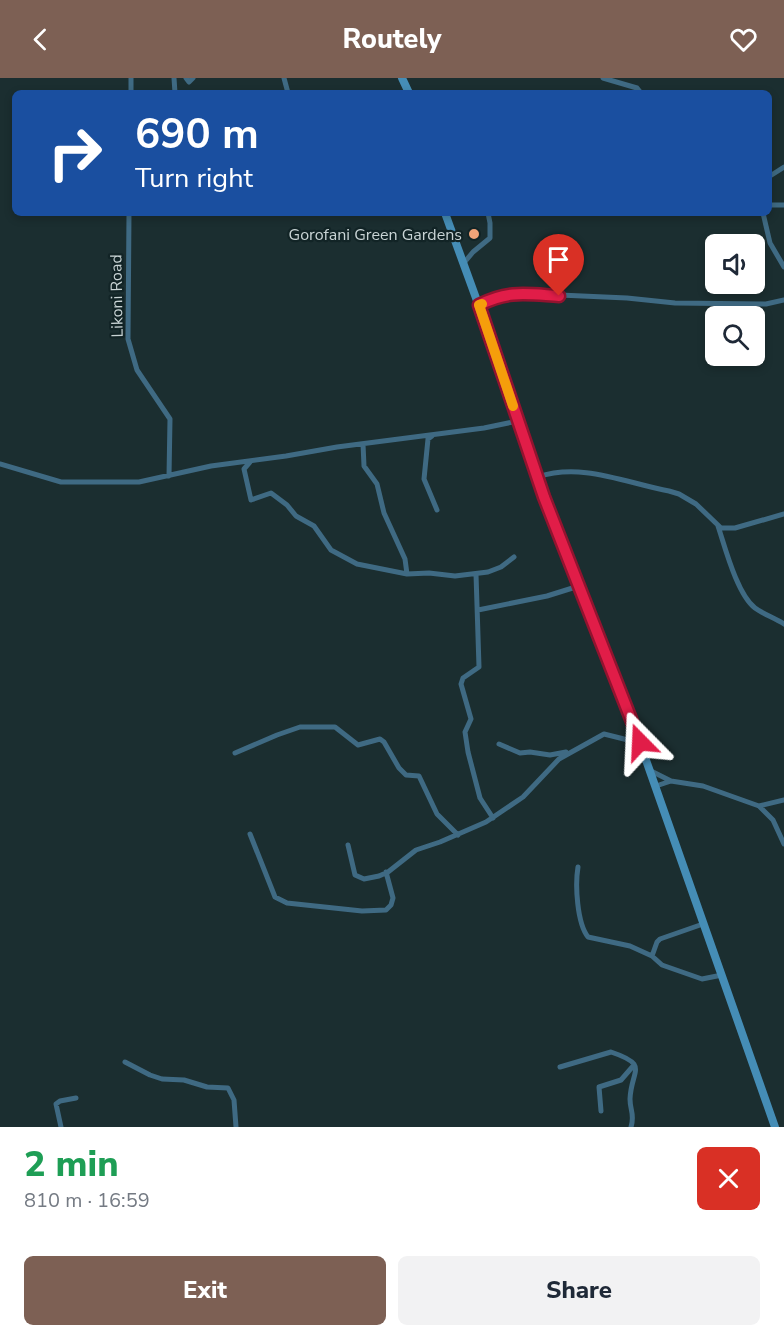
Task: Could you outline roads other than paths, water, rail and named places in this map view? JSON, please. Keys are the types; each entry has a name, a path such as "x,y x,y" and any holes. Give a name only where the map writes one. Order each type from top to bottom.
{"street":[{"path":"131,78 131,90"},
{"path":"186,78 189,82 193,78"},
{"path":"603,78 639,90"},
{"name":"Likoni Road","path":"129,216 128,339 137,370 170,419 169,476"},
{"path":"446,216 538,477 656,786 775,1127"},
{"path":"463,264 490,238 489,216"},
{"path":"764,216 770,243 784,267"},
{"path":"479,305 494,298 515,293 627,298 675,303 766,304 784,300"},
{"path":"0,464 48,479 71,483 139,482 211,466 518,422"},
{"path":"434,435 428,439 424,479 437,510"},
{"path":"363,444 364,466 377,484 384,513 405,559 407,574"},
{"path":"250,462 244,469 251,501 272,493 296,516 314,526 334,553 357,564 407,574 429,573 455,576 495,570 514,557"},
{"path":"538,477 562,472 593,473 669,491 696,504 721,528 735,528 784,514"},
{"path":"718,525 733,572 747,599 758,610 784,624"},
{"path":"476,574 479,667 463,678 461,684 471,719 465,732 480,798 493,818"},
{"path":"478,610 525,602 579,586"},
{"path":"235,753 300,727 334,727 358,745 380,739 406,775 419,776 437,814 458,835"},
{"path":"348,845 352,869 359,878 370,879 386,872 416,850 458,835 493,818 523,797 547,770 569,752 604,734 640,742"},
{"path":"499,744 520,753 550,755 569,752"},
{"path":"649,770 671,781 703,786 759,806 773,820 784,844"},
{"path":"656,786 671,781"},
{"path":"759,806 784,800"},
{"path":"250,834 275,897 287,903 362,912 386,910 392,905 393,898 386,872"},
{"path":"578,867 576,892 586,935 630,946 652,956 662,965 702,979 722,975"},
{"path":"652,956 660,939 704,924"},
{"path":"560,1067 611,1052 622,1055 634,1065 636,1073 630,1097 633,1118 631,1127"},
{"path":"125,1062 162,1079 193,1081 207,1087 228,1088 234,1100 236,1127"},
{"path":"601,1111 599,1087 621,1080 634,1065"},
{"path":"61,1127 56,1104 76,1098"}],"place":[{"name":"Gorofani Green Gardens","path":"474,234"}]}
